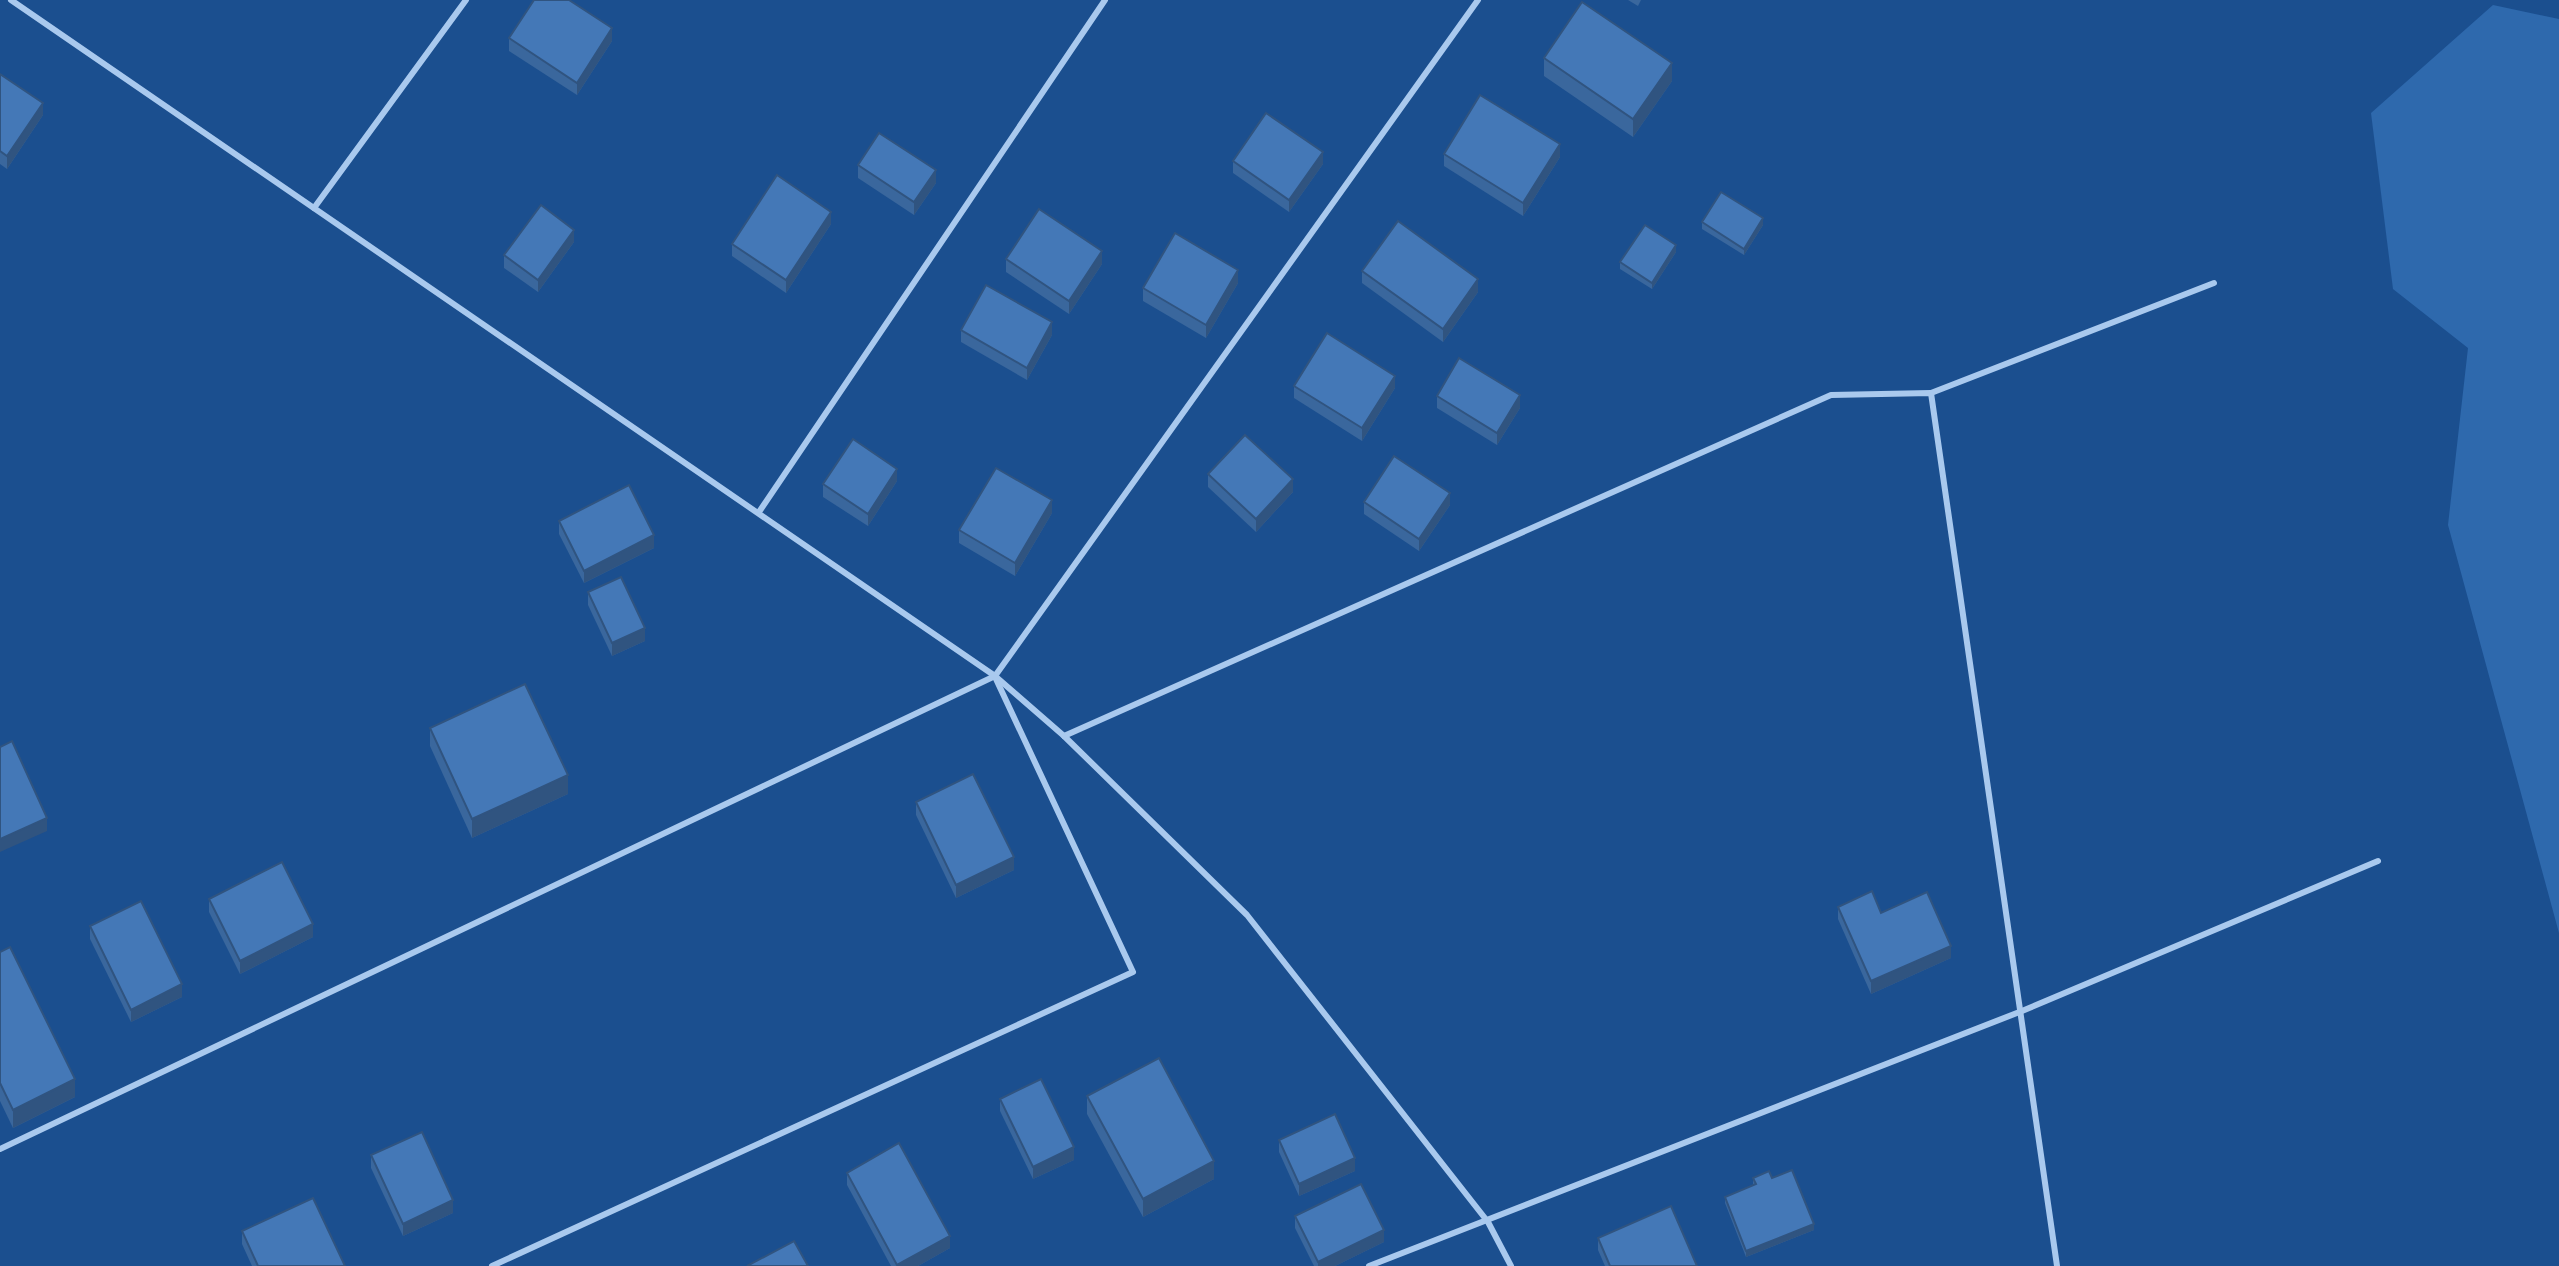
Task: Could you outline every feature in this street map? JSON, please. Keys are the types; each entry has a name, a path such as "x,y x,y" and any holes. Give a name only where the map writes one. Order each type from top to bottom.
{"lane":[{"path":"11,0 995,676 1064,736 1247,915 1488,1222 1511,1266"},
{"path":"314,208 466,0"},
{"path":"759,512 1105,0"},
{"path":"0,1149 995,676 1478,0"},
{"path":"1064,736 1831,395 1931,393 2214,283"},
{"path":"1931,393 2057,1266"},
{"path":"492,1266 1133,972 995,676"},
{"path":"1369,1266 2022,1011 2378,861"}],"shaded area":[{"path":"2493,5 2559,19 2559,933 2448,525 2468,348 2393,289 2371,113"}],"building":[{"path":"534,0 569,0 612,28 577,83 509,38"},
{"path":"1582,2 1672,63 1633,119 1544,58"},
{"path":"0,74 43,103 7,156 0,151"},
{"path":"1480,95 1560,144 1523,203 1444,154"},
{"path":"1266,113 1323,152 1289,200 1233,161"},
{"path":"879,133 936,170 914,202 858,165"},
{"path":"777,175 831,212 786,280 732,244"},
{"path":"1721,192 1763,218 1744,249 1702,222"},
{"path":"541,205 574,230 538,280 504,255"},
{"path":"1039,209 1102,251 1069,301 1006,259"},
{"path":"1398,221 1478,279 1443,329 1362,271"},
{"path":"1645,225 1676,245 1652,283 1620,262"},
{"path":"1175,233 1238,270 1206,325 1143,288"},
{"path":"986,285 1052,322 1027,368 961,330"},
{"path":"1327,333 1395,376 1362,428 1294,386"},
{"path":"1459,358 1520,395 1497,433 1437,396"},
{"path":"1245,435 1293,479 1256,519 1208,474"},
{"path":"853,439 897,469 868,514 823,484"},
{"path":"1394,456 1450,493 1419,539 1364,502"},
{"path":"996,468 1052,500 1015,563 959,530"},
{"path":"629,485 654,535 584,571 559,521"},
{"path":"621,577 645,628 612,643 588,592"},
{"path":"525,684 568,775 472,819 430,728"},
{"path":"12,741 47,818 0,839 0,747"},
{"path":"973,774 1014,857 956,885 916,802"},
{"path":"282,862 313,924 240,961 209,899"},
{"path":"1872,891 1881,913 1927,892 1951,946 1871,981 1838,907"},
{"path":"141,901 182,984 131,1010 90,926"},
{"path":"10,947 75,1079 13,1110 0,1083 0,952"},
{"path":"1159,1058 1214,1161 1143,1199 1087,1096"},
{"path":"1041,1079 1074,1147 1033,1167 1000,1099"},
{"path":"1335,1114 1355,1158 1299,1184 1279,1140"},
{"path":"422,1132 453,1200 403,1224 371,1155"},
{"path":"899,1143 950,1236 897,1265 847,1173"},
{"path":"1792,1170 1814,1224 1746,1251 1725,1197 1756,1184 1753,1178 1769,1171 1772,1178"},
{"path":"1361,1184 1384,1230 1318,1262 1295,1216"},
{"path":"313,1198 345,1266 258,1266 242,1231"},
{"path":"1671,1206 1697,1266 1610,1266 1598,1238"},
{"path":"794,1241 808,1266 747,1266"}]}
